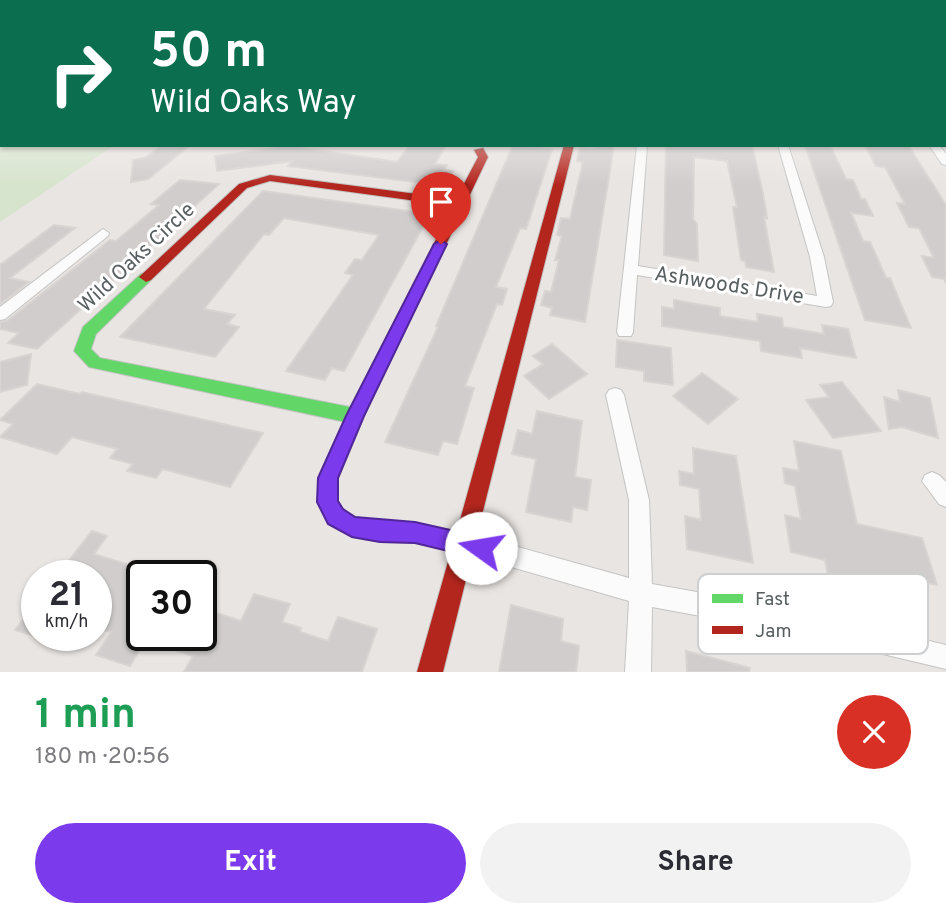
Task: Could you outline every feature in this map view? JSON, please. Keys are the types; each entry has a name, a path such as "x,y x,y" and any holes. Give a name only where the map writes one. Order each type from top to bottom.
{"street":[{"path":"430,672 568,147"},
{"path":"625,332 642,147"},
{"name":"Ashwoods Drive","path":"632,270 826,302 817,257 784,147"},
{"path":"935,147 946,162"},
{"path":"479,150 483,157 355,416 328,478 327,502 335,516 352,527 380,532 415,533 464,543 641,593 698,604"},
{"name":"Wild Oaks Circle","path":"355,416 95,363 82,351 89,331 243,186 270,178 461,203"},
{"path":"0,315 103,233"},
{"path":"615,395 639,500 641,593 638,672"},
{"path":"932,481 946,497"},
{"path":"928,653 946,657"}],"green space":[{"path":"0,147 112,147 0,222"}],"building":[{"path":"159,147 188,147 148,179 131,182 133,160 145,158"},
{"path":"296,147 397,162 408,147 445,147 435,164 447,165 444,170 453,171 446,186 288,166 293,161 217,171 215,156"},
{"path":"512,147 552,149 526,229 520,228 496,287 507,289 502,305 497,304 465,386 474,388 457,444 443,441 438,455 385,442 438,327 436,326"},
{"path":"613,147 613,152 585,322 550,315 552,308 541,305 545,291 551,292 559,260 555,260 562,236 557,235 561,218 570,219 583,162 577,161 580,148"},
{"path":"666,147 752,147 763,194 767,218 764,217 774,272 746,267 745,261 741,260 733,207 737,207 727,161 694,157 693,219 697,224 698,261 664,255"},
{"path":"806,147 831,147 846,179 853,180 861,199 865,199 873,216 851,213 863,241 870,242 886,278 890,278 911,328 865,320"},
{"path":"866,147 909,147 946,205 946,283 944,279 932,277 922,256 934,258 919,228 909,227 897,203 905,204 885,167 876,166"},
{"path":"180,180 219,184 37,349 8,343 19,333 0,329 0,322 7,321 110,240 116,241 159,205 151,204"},
{"path":"263,191 430,214 344,371 332,368 325,380 286,371 353,275 345,273 355,259 362,260 379,235 284,218 269,235 264,234 204,309 235,315 227,324 239,327 215,357 120,337"},
{"path":"54,225 75,228 10,278 29,282 0,304 0,265"},
{"path":"674,300 720,308 720,316 758,322 757,314 782,318 783,327 824,334 822,325 848,329 856,358 800,348 802,358 761,351 760,341 662,326 662,307 674,309"},
{"path":"617,340 671,348 673,385 644,381 644,371 616,367"},
{"path":"552,344 587,374 549,399 524,376 543,364 533,356"},
{"path":"31,354 27,385 0,392 0,362"},
{"path":"702,373 738,399 708,424 673,396"},
{"path":"842,382 881,431 833,438 806,400 829,397 820,385"},
{"path":"37,384 263,433 230,487 163,469 156,478 127,471 133,464 110,458 117,449 72,437 57,454 0,437 13,424 0,420"},
{"path":"898,390 930,398 938,438 902,427 889,429 884,397 900,402"},
{"path":"537,411 582,421 575,477 591,480 587,510 573,507 571,522 526,512 536,459 512,454 518,430 532,434"},
{"path":"794,441 841,451 857,524 922,538 937,585 928,583 928,574 828,574 825,560 791,552 785,515 801,519 795,486 785,483 783,468 799,471"},
{"path":"693,448 736,456 753,563 687,549 685,516 701,520 699,489 680,485 679,471 694,474"},
{"path":"92,531 107,536 94,554 126,564 126,651 139,651 130,666 96,655 99,651 112,651 112,560 69,560"},
{"path":"254,594 290,604 282,622 301,628 300,632 328,641 338,617 377,629 362,672 184,672 193,656 178,651 217,651 217,613 241,621"},
{"path":"511,605 563,619 561,641 579,646 576,672 499,672"},
{"path":"686,651 750,668 749,672 687,672"}],"traffic: fast":[{"path":"146,277 89,331 82,351 95,363 355,416"}],"traffic: jam":[{"path":"430,672 568,147"},
{"path":"464,543 415,533 380,532 352,527 335,516 328,502 328,478 355,416 483,157 479,150"},
{"path":"146,277 243,186 270,178 461,203"}],"route":[{"path":"441,244 355,416 328,478 327,502 335,516 352,527 380,532 415,533 481,548"}]}
